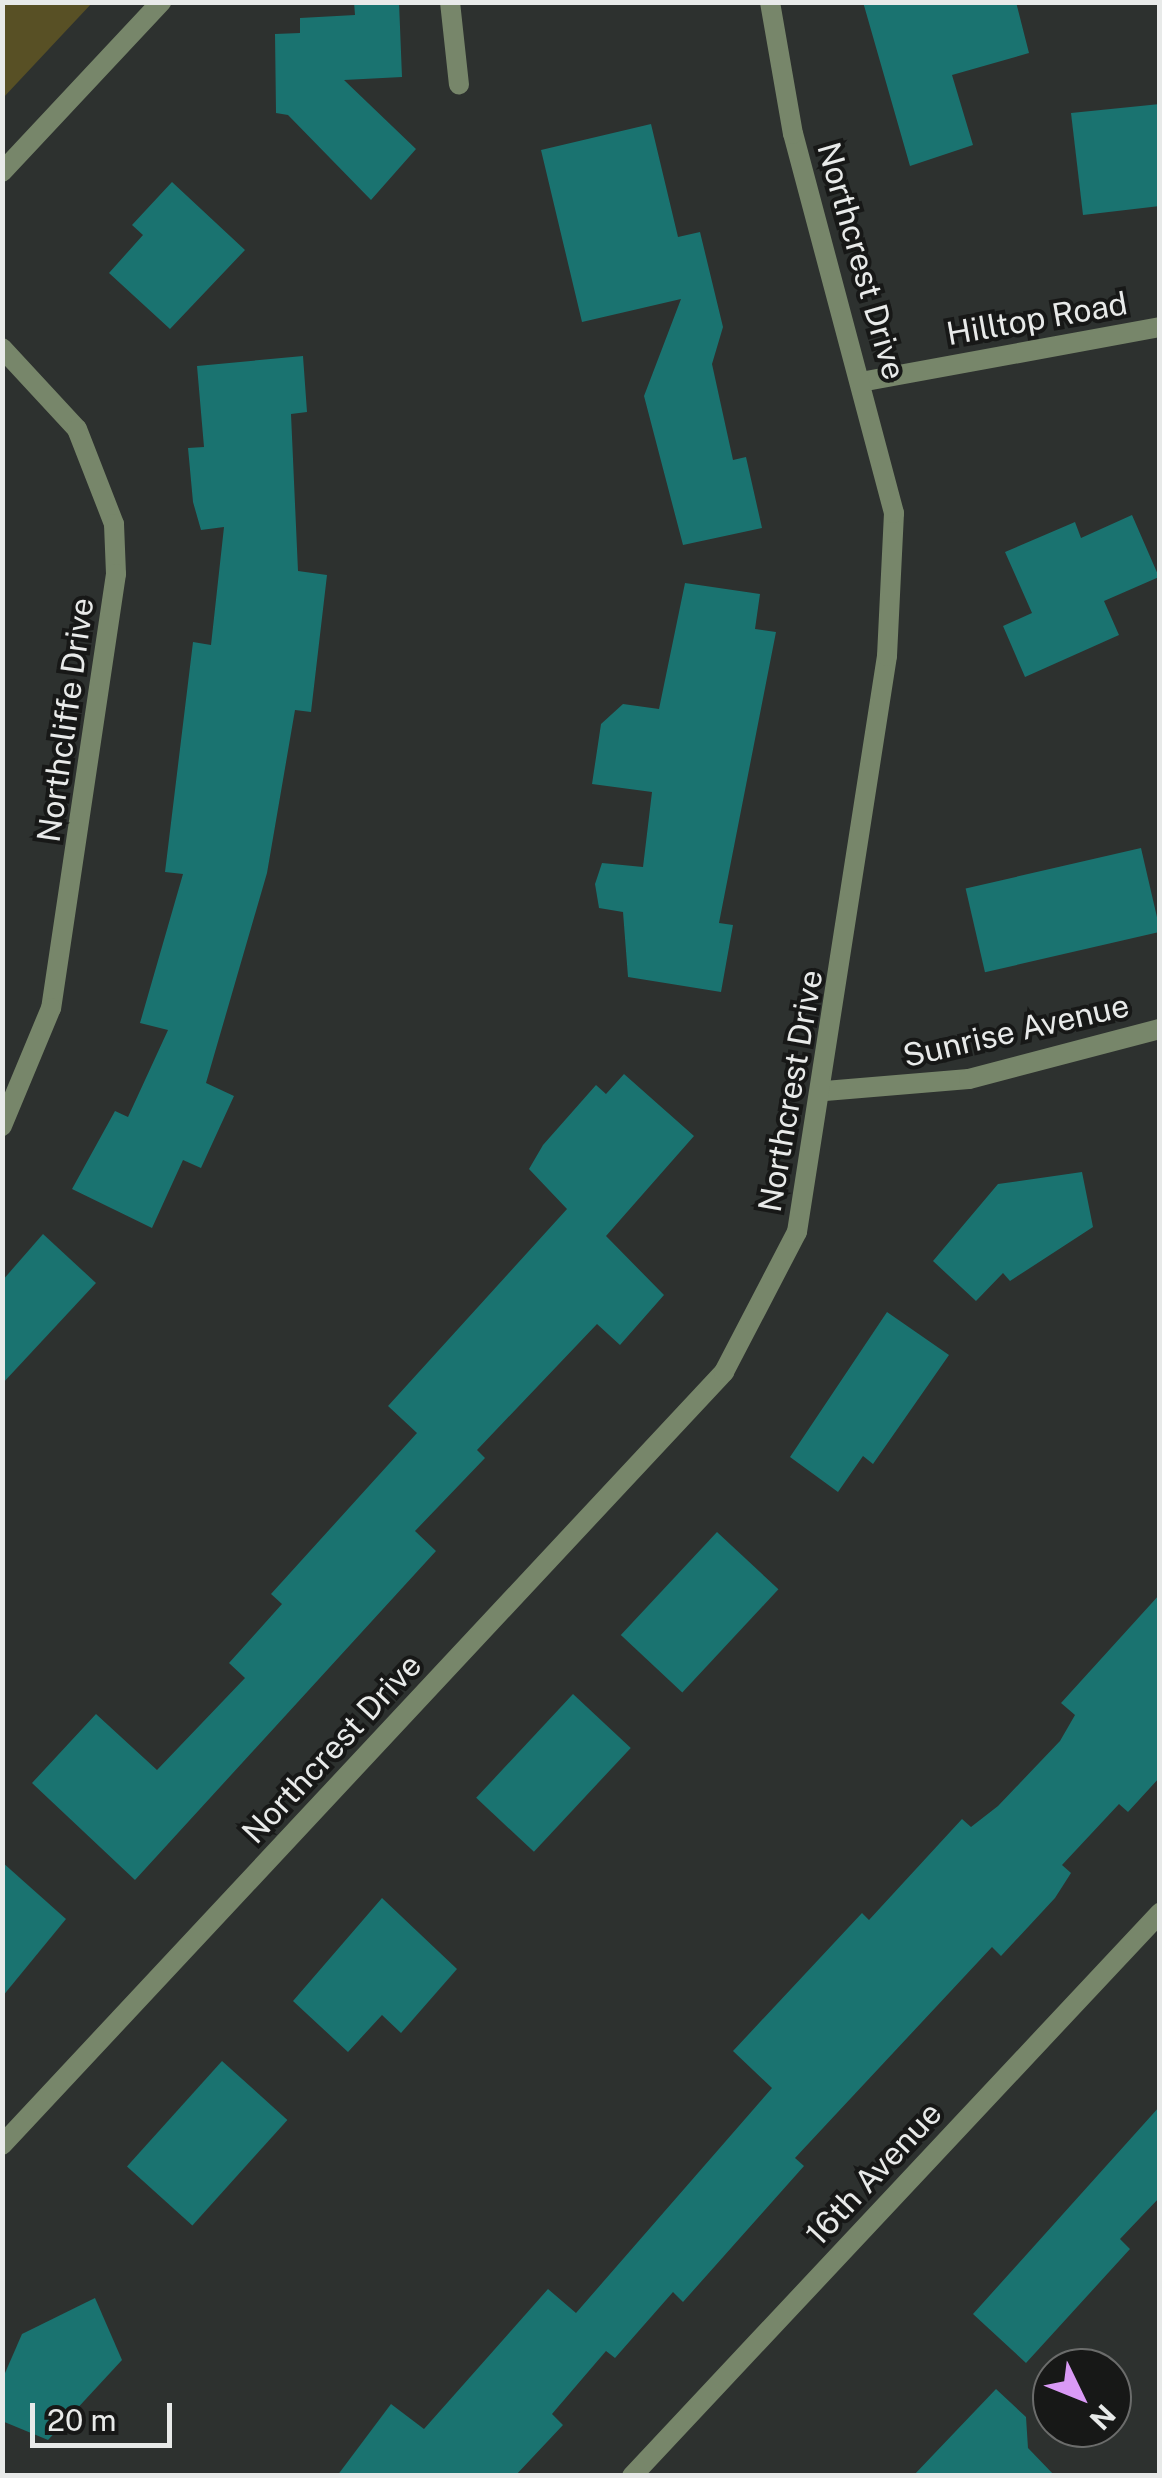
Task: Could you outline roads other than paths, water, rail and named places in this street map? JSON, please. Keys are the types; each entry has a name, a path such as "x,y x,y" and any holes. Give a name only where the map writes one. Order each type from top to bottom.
{"street":[{"path":"2,172 160,2"},
{"path":"450,2 459,86"},
{"name":"Northcrest Drive","path":"2,2145 724,1372 797,1232 826,1091 894,580 894,513 866,381 793,134 770,2"},
{"name":"Hilltop Road","path":"866,381 1160,327"},
{"name":"Northcliffe Drive","path":"2,348 77,429 114,524 116,574 51,1008 2,1126"},
{"name":"Sunrise Avenue","path":"826,1091 969,1079 1160,1028"},
{"name":"16th Avenue","path":"632,2476 1160,1914"}]}
